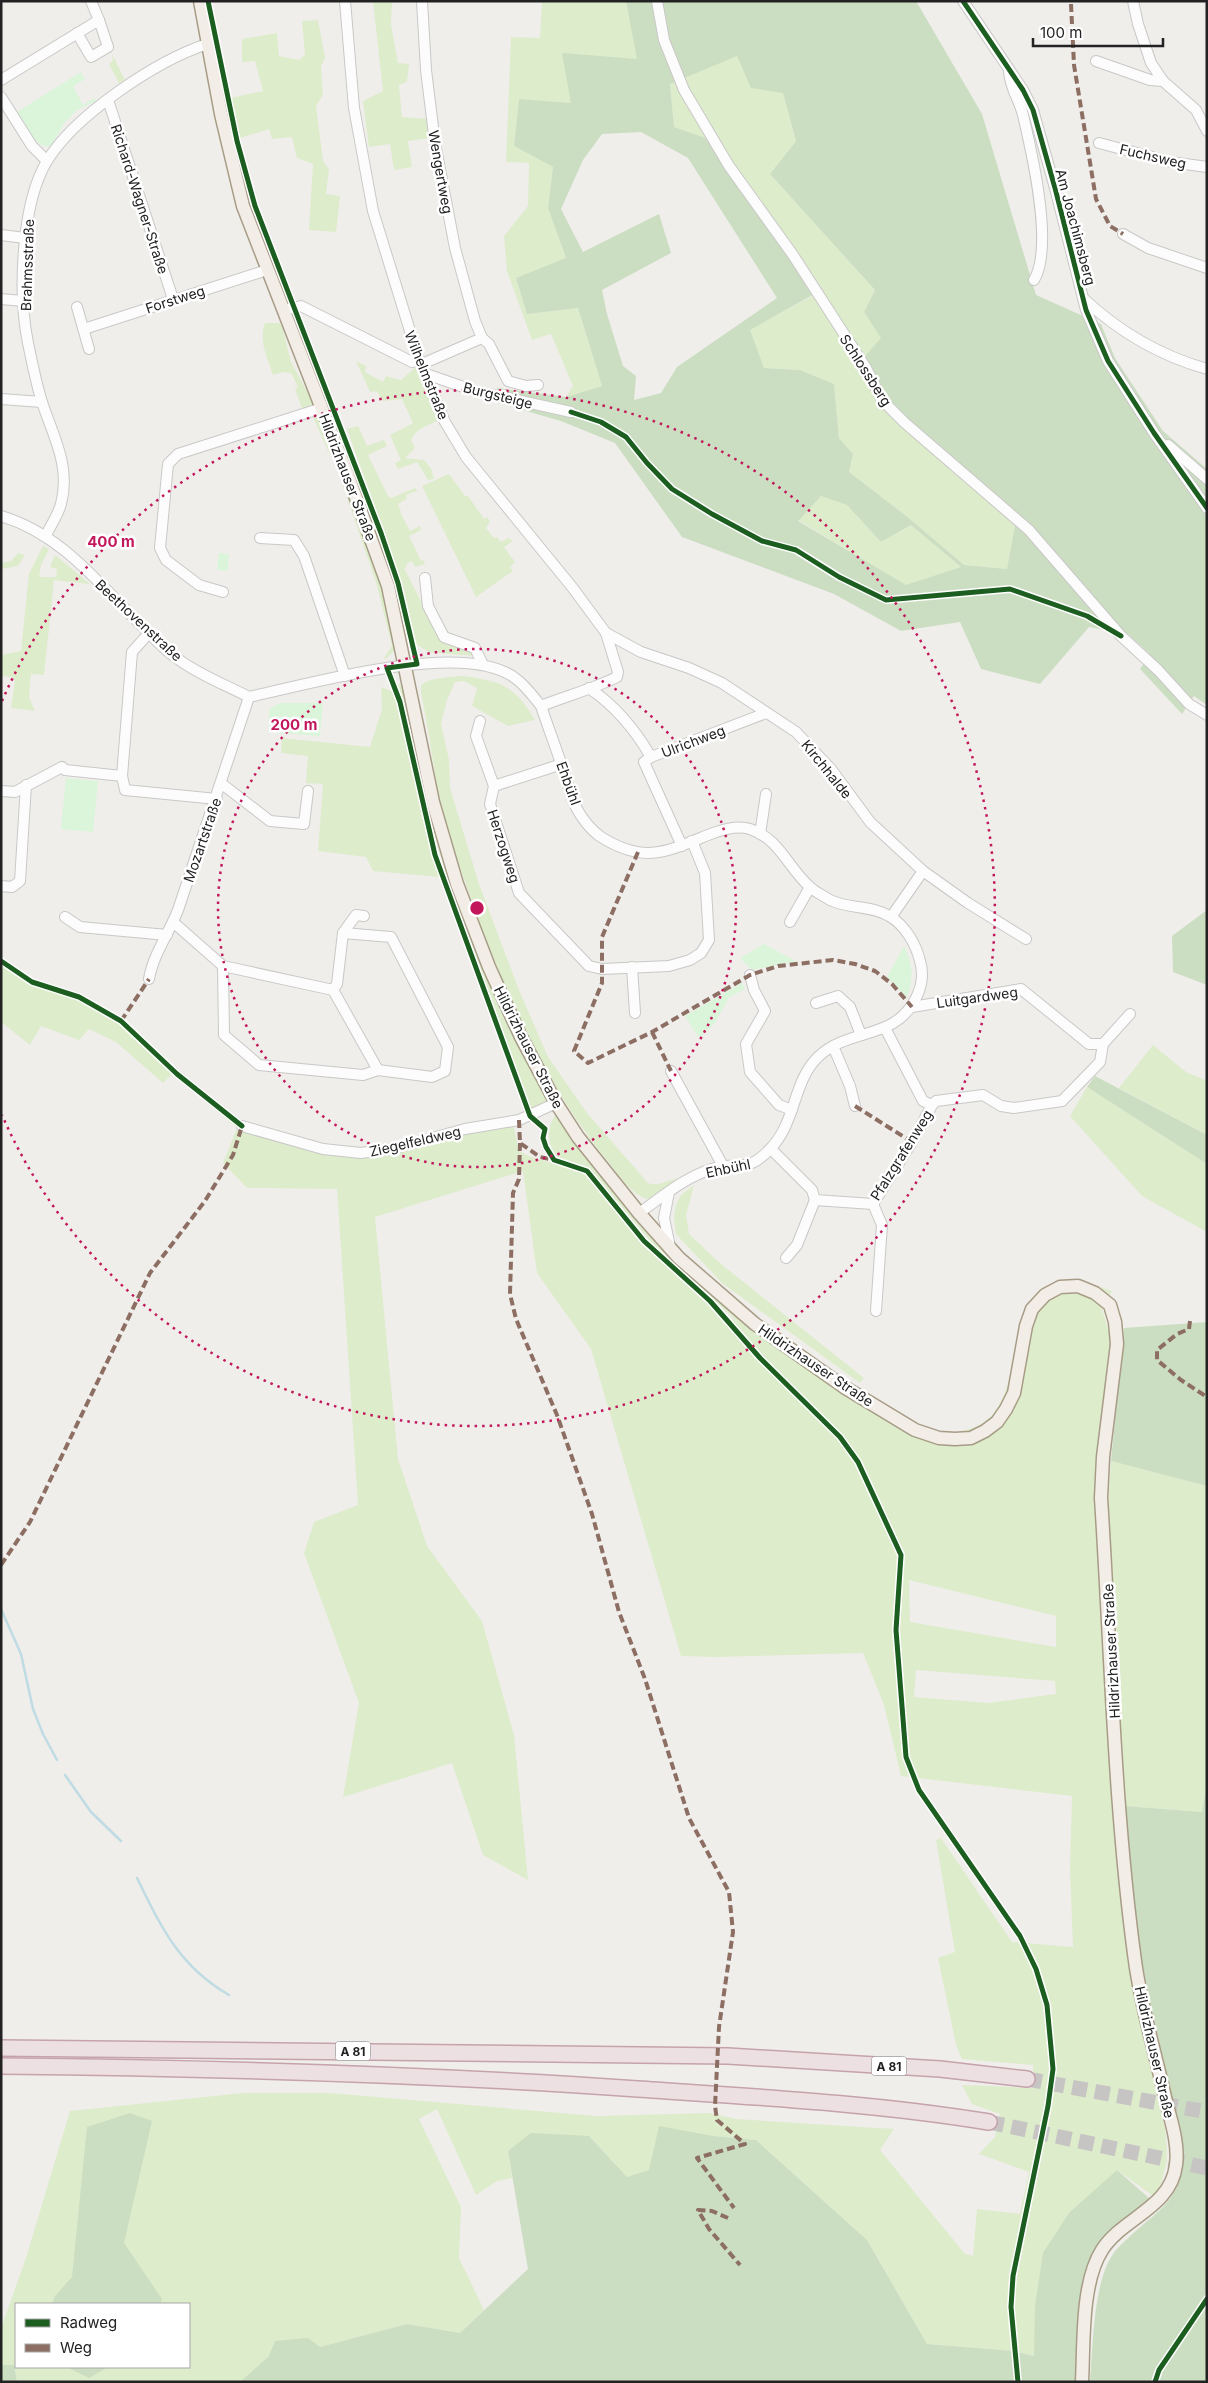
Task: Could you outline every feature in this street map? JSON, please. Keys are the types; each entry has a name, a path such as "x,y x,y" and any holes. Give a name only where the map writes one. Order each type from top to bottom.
{"highway":[{"name":"A 81","path":"1,2048 704,2055 940,2070 1027,2079"},
{"name":"A 81","path":"1,2066 268,2070 699,2092 990,2122"}],"main road":[{"name":"Hildrizhauser Straße","path":"200,1 237,188 388,586 406,665 433,802 457,884 489,967 521,1037 556,1103 578,1137 670,1248 755,1324 844,1387 915,1430 939,1438 971,1438 996,1422 1006,1409 1014,1393 1026,1326 1032,1309 1045,1295 1060,1287 1078,1286 1095,1293 1110,1305 1115,1322 1117,1344 1103,1457 1101,1498 1124,1880 1136,1971 1173,2128 1176,2159 1174,2176 1167,2190 1144,2213 1116,2233 1103,2248 1096,2261 1090,2281 1082,2382"}],"street":[{"path":"77,33 90,57 108,47 92,1"},
{"name":"Wilhelmstraße","path":"345,1 354,108 373,211 422,366 445,422 466,456 572,587 606,633 618,672 617,677 593,687"},
{"name":"Wengertweg","path":"422,1 426,70 435,143 455,248 475,320 482,338 489,344 508,381 526,386 538,386"},
{"name":"Schlossberg","path":"657,1 664,40 688,97 729,166 793,255 866,368 882,400 905,423 1029,530 1121,636 1158,670 1190,704 1207,715"},
{"name":"Am Joachimsberg","path":"963,1 1033,110 1086,310 1108,361 1154,433"},
{"path":"1133,1 1138,24 1151,63 1163,81 1202,112 1207,131"},
{"path":"1,80 99,20"},
{"name":"Brahmsstraße","path":"46,535 61,505 64,484 58,442 42,402 27,341 23,301 25,238 32,197 47,161 66,137 108,100 128,84 170,59 207,44"},
{"path":"1096,61 1150,80 1163,81"},
{"name":"Am Joachimsberg","path":"1008,69 1010,87 1023,113 1040,200 1043,240 1034,280"},
{"path":"1,97 32,146 47,161"},
{"name":"Richard-Wagner-Straße","path":"108,100 173,299"},
{"name":"Fuchsweg","path":"1099,143 1171,162 1207,167"},
{"path":"1123,234 1148,248 1207,268"},
{"path":"1,235 25,238"},
{"name":"Forstweg","path":"84,329 267,270"},
{"path":"1082,298 1097,312 1131,336 1192,365 1207,369"},
{"path":"1,299 23,301"},
{"name":"Burgsteige","path":"284,310 301,306 412,362 475,391 571,412"},
{"path":"77,307 89,349"},
{"path":"422,366 482,338"},
{"path":"1,399 42,402"},
{"path":"223,592 199,586 166,560 160,548 168,464 178,454 322,408"},
{"path":"1154,433 1207,479"},
{"path":"1154,433 1207,508"},
{"name":"Beethovenstraße","path":"1,516 18,521 46,535 74,556 178,660 249,697"},
{"path":"260,538 294,540 304,556 344,676"},
{"path":"426,578 428,606 444,637 475,648 483,664"},
{"path":"149,633 132,652 122,776 125,790 217,799"},
{"name":"Kirchhalde","path":"606,633 641,652 689,668 722,683 796,732 831,769 838,782 870,822 923,871 968,903 1026,939"},
{"name":"Ehbühl","path":"406,665 426,663 483,664 514,677 531,693 541,706 576,808 599,836 623,849 638,852 668,851 720,830 748,828 780,848 810,887 832,901 877,910 891,917 908,934 918,950 922,969 921,988 912,1007 894,1024 833,1046 819,1056 807,1070 785,1132 771,1149 750,1165 722,1166 688,1179 640,1213"},
{"path":"249,697 344,676 406,665"},
{"path":"541,706 593,687"},
{"name":"Ulrichweg","path":"593,687 634,730 651,757 766,713"},
{"name":"Mozartstraße","path":"149,980 151,968 173,922 217,799 249,697"},
{"path":"480,720 476,736 494,786 562,764"},
{"path":"651,757 644,762 682,846"},
{"path":"1,791 15,792 62,767 65,770 122,776"},
{"path":"222,784 270,821 296,824 304,824 308,791"},
{"path":"1,886 12,887 20,881 26,785"},
{"name":"Herzogweg","path":"494,786 490,804 519,892 588,966 602,968 679,965 701,953 709,940 705,874 692,841"},
{"path":"760,834 766,794"},
{"path":"891,917 923,871"},
{"path":"790,922 810,887"},
{"path":"333,990 337,984 343,933 356,916 364,916"},
{"path":"65,917 80,928 167,936"},
{"path":"173,922 223,966 333,990 378,1070"},
{"path":"223,966 224,1035 259,1065 363,1074 378,1070 432,1077 445,1071 448,1047 391,936 343,933"},
{"path":"632,967 635,1013"},
{"path":"750,975 754,990 765,1011 746,1044 753,1060 750,1072 779,1105 792,1110"},
{"name":"Luitgardweg","path":"912,1007 1021,989 1089,1044 1102,1044"},
{"path":"816,1003 838,996 850,1007 861,1035"},
{"path":"932,1105 936,1101 983,1095 1001,1106 1014,1108 1062,1101 1100,1062 1102,1044 1130,1014"},
{"name":"Pfalzgrafenweg","path":"815,1200 873,1204 912,1142 932,1105 923,1101 885,1028"},
{"path":"833,1046 850,1086 855,1106"},
{"path":"670,1071 722,1166"},
{"name":"Ziegelfeldweg","path":"242,1126 323,1149 362,1153 396,1148 465,1129 519,1120 556,1103"},
{"path":"771,1149 812,1190 815,1200 797,1245 786,1258"},
{"path":"670,1192 664,1218 670,1248"},
{"path":"873,1204 882,1225 876,1311"}],"green space":[{"path":"373,1 392,1 391,24 398,63 409,64 407,82 399,85 402,117 429,119 431,138 408,141 412,167 394,170 390,144 369,147 363,101 383,91"},
{"path":"542,1 626,1 638,59 571,104 519,99 514,146 553,167 548,208 566,259 516,278 527,314 578,308 602,386 566,397 573,386 551,334 532,340 507,271 504,236 528,206 529,163 506,162 511,37 540,38"},
{"path":"626,1 916,1 982,114 1036,295 1101,324 1115,358 1163,431 1207,469 1207,705 1194,696 1182,714 1140,669 1150,654 1128,634 1089,627 1040,684 981,669 960,622 901,631 834,594 682,537 615,443 561,421 498,403 497,388 566,397 602,386 578,308 527,314 516,278 566,258 548,208 553,167 514,146 519,99 571,103 562,53 637,59","holes":["737,56 751,88 783,93 796,141 770,174 875,290 864,312 881,338 860,362 883,406 1015,525 1007,569 964,565 905,515 849,472 853,454 839,438 834,384 800,370 764,368 750,330 818,292 720,143 674,127 670,84","641,132 688,158 777,298 677,367 661,393 634,400 636,376 623,366 607,314 602,290 671,253 659,214 583,252 561,209 583,160 602,134","821,496 847,505 881,542 911,525 961,567 906,585 798,521"]},
{"path":"318,20 325,58 321,66 323,95 316,106 323,161 329,169 326,194 340,196 336,232 309,230 313,164 297,158 292,137 272,139 269,129 240,138 230,98 263,91 255,61 242,62 242,39 277,33 279,56 299,60 305,55 302,21"},
{"path":"112,54 125,80 119,83 109,64 113,61"},
{"path":"737,55 751,87 783,93 796,141 770,174 875,290 864,312 881,337 916,436 1015,525 1007,569 964,565 905,515 849,472 853,454 839,438 834,384 800,370 764,368 749,330 818,293 720,143 674,127 670,84"},
{"path":"81,72 85,79 73,86 83,105 94,98 96,101 77,110 65,122 51,146 40,144 30,134 17,112"},
{"path":"265,323 279,323 282,326 291,362 314,404 313,407 303,411 295,389 298,387 291,373 283,372 273,375 263,343"},
{"path":"356,361 366,366 365,372 383,382 386,376 401,380 417,366 440,420 423,427 413,436 411,440 415,448 405,458 424,460 431,468 434,479 428,480 417,462 398,469 395,463 401,460 390,435 413,423 402,399 382,401 377,391 370,392"},
{"path":"318,416 321,418 336,453 330,455 313,417"},
{"path":"358,426 367,446 384,440 387,446 368,455 388,496 391,498 415,488 417,491 406,495 407,499 398,504 410,531 420,526 421,530 409,536 421,561 424,560 425,564 415,567 412,561 406,564 407,567 404,568 438,634 469,650 473,656 429,652 417,645 394,560 347,429"},
{"path":"340,429 396,580 413,648 410,643 395,585 337,430"},
{"path":"449,474 484,519 487,517 490,521 486,528 494,538 497,537 501,542 508,538 513,541 504,547 515,562 510,567 513,571 476,597 422,486"},
{"path":"345,485 379,573 395,650 386,659 384,658 392,646 376,582 343,486"},
{"path":"821,496 847,505 881,542 911,525 961,567 906,586 798,520"},
{"path":"43,546 49,549 41,565 39,577 56,577 57,569 50,567 55,555 90,584 54,580 44,675 31,674 29,697 35,711 11,708 15,681 12,677 1,676 1,655 21,651 29,574"},
{"path":"18,553 25,555 18,566 1,569 1,563 11,561"},
{"path":"219,553 229,554 228,571 217,570"},
{"path":"463,676 487,680 506,687 521,699 535,720 508,726 472,706 477,688 464,681 455,682 447,700 441,724 449,760 450,788 479,884 519,990 548,1057 587,1113 648,1183 657,1184 675,1179 685,1179 650,1200 629,1188 581,1126 561,1096 527,1035 486,939 449,834 441,805 421,693 421,685 425,682"},
{"path":"398,683 405,690 437,829 548,1098 547,1103 531,1111 456,905 436,841"},
{"path":"381,687 394,692 427,833 440,877 373,871 366,857 318,851 323,784 306,783 308,756 281,753 282,738 370,747 382,709"},
{"path":"280,703 323,703 320,736 269,732 269,709"},
{"path":"66,778 98,781 93,832 61,829"},
{"path":"1207,910 1207,985 1173,972 1172,936"},
{"path":"764,944 796,961 752,970 740,958"},
{"path":"904,946 912,971 907,998 887,977"},
{"path":"1,963 32,983 79,999 119,1022 176,1075 240,1127 362,1155 469,1131 513,1124 519,1151 529,1156 587,1174 642,1243 706,1303 738,1322 657,1249 590,1170 557,1157 549,1140 549,1130 556,1113 603,1178 629,1209 683,1267 742,1321 784,1354 859,1404 865,1394 929,1429 947,1434 966,1430 991,1416 1005,1393 1018,1334 1027,1307 1042,1288 1069,1281 1112,1291 1102,1309 1111,1340 1097,1457 1097,1505 1119,1887 1136,1997 1166,2134 1167,2161 1161,2184 1153,2196 1117,2170 1035,2306 1035,2356 1014,2351 927,2344 867,2240 756,2140 713,2136 649,2170 627,2177 589,2136 508,2151 512,2178 497,2181 476,2195 437,2109 419,2119 461,2207 459,2258 484,2310 460,2333 407,2324 320,2347 269,2356 240,2382 17,2382 14,2365 1,2365 1,2328 26,2258 70,2111 243,2093 330,2093 596,2116 709,2113 736,2119 894,2129 880,2150 965,2254 973,2256 977,2209 1020,2214 1029,2172 979,2154 995,2137 1000,2114 972,2104 962,2085 1034,2088 1033,2065 962,2059 956,2045 938,1958 955,1952 936,1840 941,1838 1012,1942 1073,1947 1070,1869 1072,1796 901,1776 884,1705 863,1653 715,1657 681,1656 591,1349 537,1273 523,1171 375,1217 398,1459 427,1546 482,1621 514,1735 528,1880 483,1855 452,1763 343,1797 359,1703 304,1553 314,1522 358,1505 337,1189 247,1188 223,1163 237,1128 172,1074 163,1083 116,1042 89,1029 79,1040 41,1026 30,1045 1,1022","holes":["909,1580 1056,1616 1056,1647 910,1622","916,1670 1055,1681 1056,1694 988,1703 914,1697"]},
{"path":"742,983 745,989 729,997 715,1023 699,1038 685,1016"},
{"path":"1153,1045 1186,1072 1207,1081 1207,1135 1119,1088"},
{"path":"1095,1076 1207,1135 1207,1164 1087,1087"},
{"path":"1087,1087 1207,1164 1207,1232 1142,1196 1070,1116"},
{"path":"694,1185 686,1215 689,1234 721,1264 864,1378 860,1383 722,1283 676,1234 674,1217 676,1205 681,1195"},
{"path":"1207,1322 1207,1486 1111,1461 1124,1328"},
{"path":"1111,1461 1207,1486 1207,1784 1202,1812 1125,1806 1108,1507"},
{"path":"1207,1784 1207,2382 1090,2382 1095,2316 1101,2281 1106,2266 1117,2248 1157,2213 1173,2195 1182,2171 1184,2155 1137,1940 1125,1806 1202,1812"},
{"path":"130,2113 152,2121 124,2243 162,2299 160,2303 52,2303 55,2296 72,2277 87,2127"},
{"path":"659,2126 713,2136 756,2140 867,2240 927,2344 1014,2351 1034,2356 1035,2306 1043,2253 1069,2213 1117,2170 1150,2199 1096,2252 1077,2382 240,2382 269,2356 275,2341 308,2338 320,2347 407,2324 460,2333 528,2269 508,2151 531,2133 589,2136 627,2177 649,2170"},
{"path":"1,2365 14,2365 17,2382 1,2382"},
{"path":"69,2368 106,2368 89,2378"}],"waterway":[{"path":"1,1609 21,1654 33,1709 43,1734 57,1760"},
{"path":"65,1775 91,1812 121,1841"},
{"path":"137,1878 163,1929 184,1958 212,1984 229,1995"}],"tunnel":[{"path":"1027,2079 1207,2112"},
{"path":"989,2122 1207,2168"}],"marked path":[{"path":"1071,4 1074,65 1096,199 1110,226 1123,234"},
{"path":"638,852 602,937 602,983 574,1051 588,1063 652,1032 750,975 778,966 833,960 855,964 875,971 892,984 912,1007"},
{"path":"121,1021 149,979"},
{"path":"652,1032 671,1071"},
{"path":"855,1106 912,1142"},
{"path":"519,1120 520,1143 540,1157 554,1160"},
{"path":"1,1565 30,1522 150,1273 205,1201 233,1155 242,1126 238,1123"},
{"path":"520,1143 519,1179 513,1193 510,1294 516,1319 557,1415 592,1514 619,1612 645,1679 689,1818 729,1892 733,1932 719,2027 715,2106 717,2120 745,2144 697,2158 734,2208"},
{"path":"1190,1321 1189,1329 1177,1334 1157,1350 1157,1360 1181,1380 1207,1397"},
{"path":"728,2218 712,2211 698,2210 709,2229 740,2265"}],"cycle path":[{"path":"208,1 237,141 255,206 381,533 398,583 417,664 387,668 400,702 435,855 530,1116 545,1129 543,1138 554,1160 587,1171 644,1241 710,1301 760,1358 840,1437 858,1462 901,1555 896,1630 906,1757 919,1790 1020,1936 1036,1969 1047,2005 1053,2069 1048,2106 1013,2276 1011,2307 1018,2382"},
{"path":"963,1 1023,90 1033,110 1086,310 1108,361 1154,433 1207,508"},
{"path":"571,412 601,422 626,437 672,489 712,514 762,541 796,550 839,577 886,600 1010,589 1087,616 1121,636"},
{"path":"1,961 32,982 79,997 121,1021 177,1074 242,1126"},
{"path":"1155,2382 1159,2370 1207,2299"}]}
